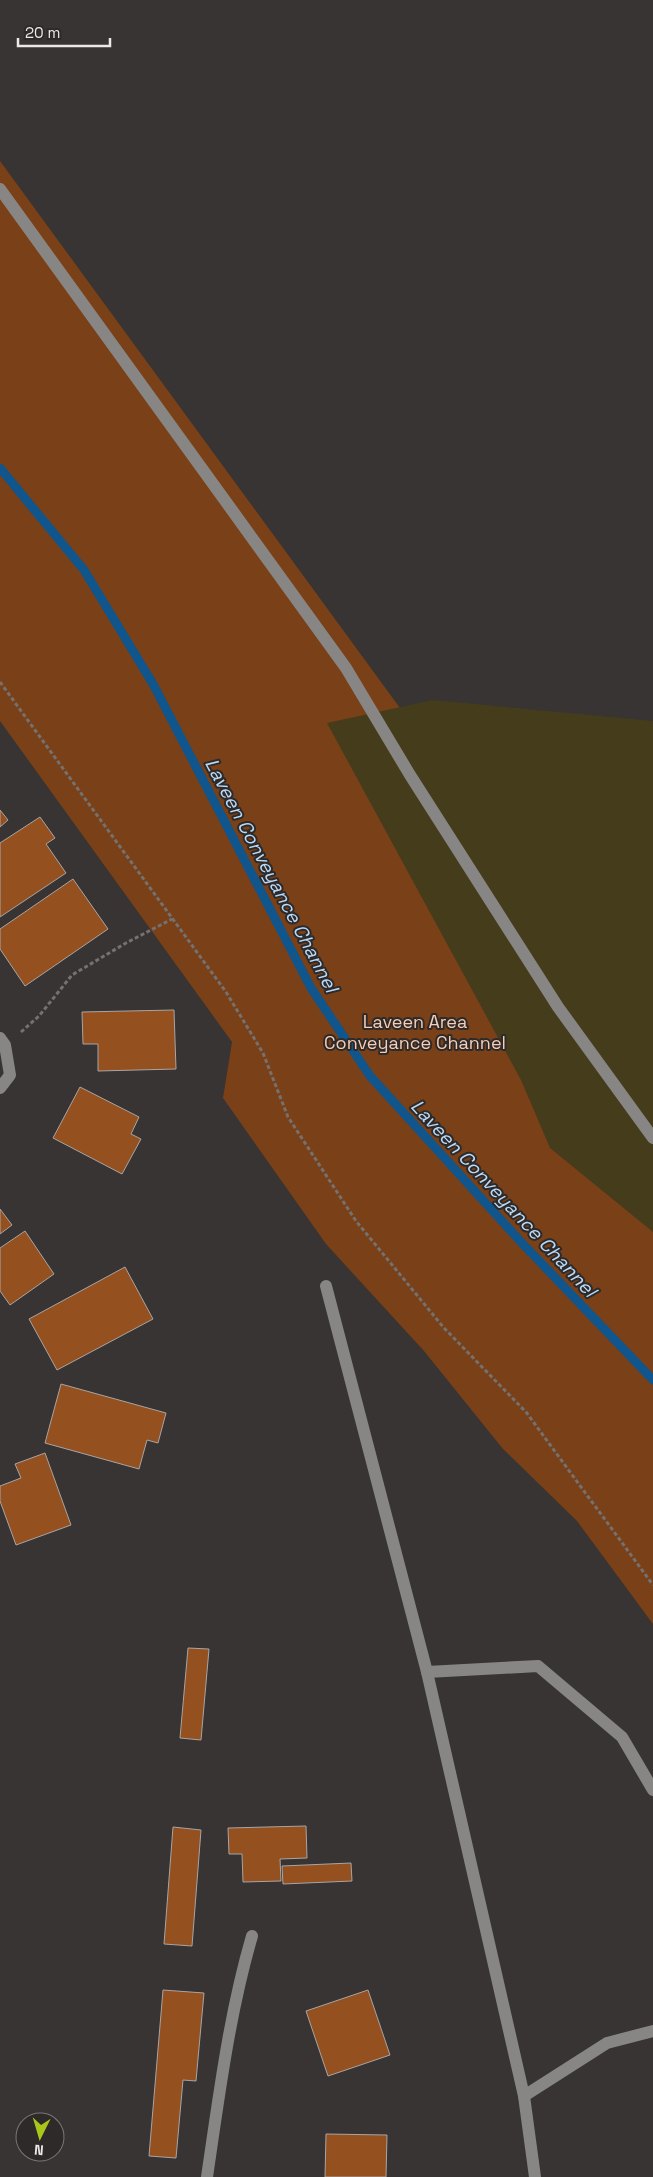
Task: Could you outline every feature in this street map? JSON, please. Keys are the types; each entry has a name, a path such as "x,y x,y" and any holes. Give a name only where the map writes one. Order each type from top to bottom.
{"street":[{"path":"0,189 346,668 410,775 558,1007 653,1138"},
{"path":"0,1088 10,1075 3,1041"},
{"path":"326,1286 428,1672 524,2096 535,2177"},
{"path":"428,1672 538,1666 622,1737 653,1790"},
{"path":"207,2177 226,2044 240,1977 252,1936"},
{"path":"524,2096 607,2043 653,2031"}],"path":[{"path":"0,682 235,1008 263,1054 288,1117 356,1221 444,1328 526,1412 653,1585"},
{"path":"3,1041 40,1016 72,975 126,943 172,919"}],"green space":[{"name":"Laveen Area Conveyance Channel","path":"0,161 653,1054 653,1624 577,1521 503,1449 424,1351 326,1244 223,1098 232,1042 0,721"}],"sand":[{"path":"433,700 653,721 653,1232 550,1148 521,1080 327,723"}],"building":[{"path":"0,810 8,820 0,827"},
{"path":"40,817 55,838 46,844 66,873 0,917 0,843"},
{"path":"73,879 108,929 25,986 0,949 0,929"},
{"path":"174,1010 176,1069 98,1071 98,1044 83,1044 82,1012"},
{"path":"80,1087 139,1117 131,1134 141,1139 122,1174 53,1138"},
{"path":"0,1209 12,1225 0,1234"},
{"path":"25,1231 54,1274 10,1305 0,1291 0,1248"},
{"path":"125,1267 153,1319 57,1370 29,1319"},
{"path":"61,1384 166,1413 158,1443 147,1440 139,1469 45,1443"},
{"path":"45,1453 71,1525 16,1545 0,1501 0,1486 21,1478 15,1464"},
{"path":"188,1648 209,1649 201,1740 180,1738"},
{"path":"306,1826 307,1858 280,1859 281,1881 243,1882 242,1854 229,1854 228,1828"},
{"path":"173,1827 201,1830 192,1946 164,1944"},
{"path":"351,1863 352,1881 283,1884 282,1866"},
{"path":"163,1990 204,1993 196,2081 183,2080 176,2158 149,2156"},
{"path":"368,1990 390,2055 328,2076 306,2011"},
{"path":"326,2134 387,2135 386,2177 325,2177"}],"waterway":[{"name":"Laveen Conveyance Channel","path":"0,468 84,570 153,684 311,988 370,1076 521,1242 653,1380"}]}
